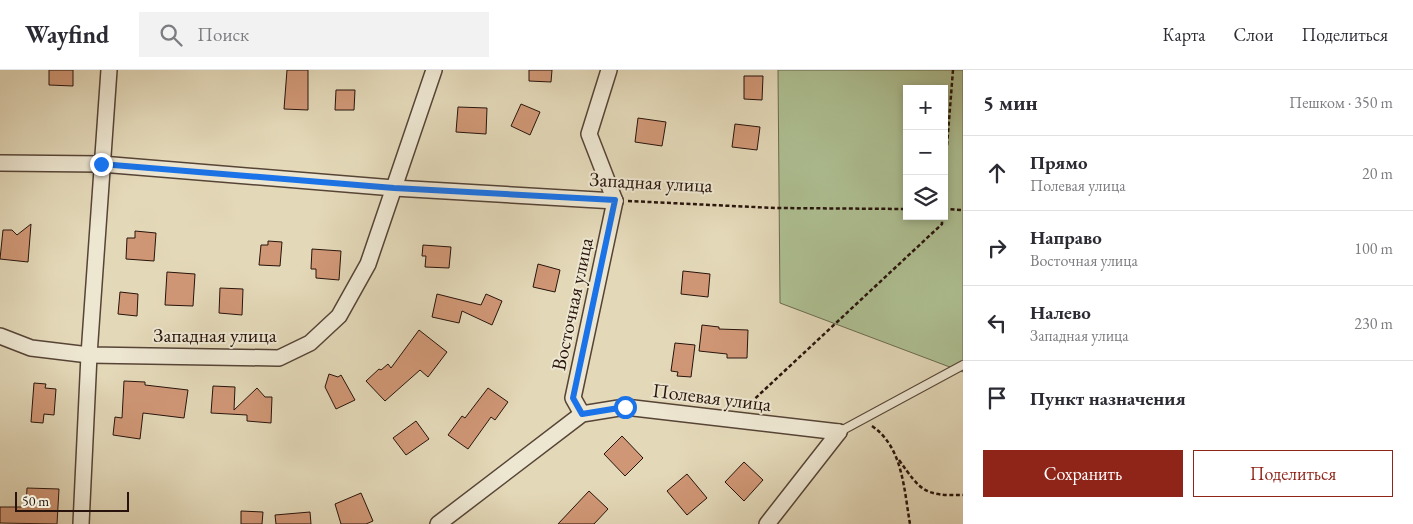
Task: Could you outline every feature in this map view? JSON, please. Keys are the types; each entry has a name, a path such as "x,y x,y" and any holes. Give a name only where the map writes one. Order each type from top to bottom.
{"street":[{"path":"81,524 89,355 109,70"},
{"name":"Западная улица","path":"0,336 31,348 89,355 279,358 310,343 339,316 368,264 434,70"},
{"path":"608,70 589,134 615,200"},
{"name":"Западная улица","path":"0,163 101,164 394,188 615,200"},
{"name":"Восточная улица","path":"582,414 573,398 615,200"},
{"name":"Полевая улица","path":"438,524 582,414 625,407 730,421 839,432"},
{"path":"767,524 839,432"}],"lane":[{"path":"839,432 963,365"}],"path":[{"path":"945,175 953,70"},
{"name":"Западная улица","path":"615,200 775,208 903,209"},
{"path":"948,209 963,210"},
{"path":"730,421 942,224 942,220"},
{"path":"863,420 881,432 918,486 938,496 963,495"},
{"path":"898,459 910,524"}],"green space":[{"path":"778,70 963,70 963,372 780,303"}],"building":[{"path":"49,70 73,70 73,86 49,85"},
{"path":"287,70 308,70 308,110 284,109"},
{"path":"529,70 552,70 551,82 529,81"},
{"path":"744,76 763,76 762,100 744,99"},
{"path":"336,90 355,90 354,110 335,110"},
{"path":"521,104 540,112 530,135 511,126"},
{"path":"458,107 487,108 486,134 456,132"},
{"path":"638,118 666,122 662,146 635,142"},
{"path":"735,124 760,127 757,150 732,147"},
{"path":"31,224 28,262 0,259 3,230 12,230 17,235"},
{"path":"135,231 156,233 154,261 126,259 127,238 135,238"},
{"path":"268,241 282,242 280,266 259,265 261,245 268,245"},
{"path":"423,245 451,247 449,268 425,267 426,256 422,256"},
{"path":"312,249 341,251 339,280 316,278 316,269 311,269"},
{"path":"538,264 560,270 555,292 533,287"},
{"path":"683,271 710,274 708,297 681,294"},
{"path":"167,272 195,274 193,306 165,305"},
{"path":"220,288 243,289 242,315 219,313"},
{"path":"120,292 138,294 137,316 118,314"},
{"path":"437,294 481,305 486,294 502,301 492,325 462,311 459,323 432,317"},
{"path":"702,325 719,327 719,329 748,330 747,358 727,358 727,354 699,351"},
{"path":"419,330 447,352 428,377 420,370 385,401 366,381 379,369 381,370 388,364 391,368"},
{"path":"675,343 695,345 691,377 677,376 678,372 671,371"},
{"path":"329,374 338,377 341,375 355,400 336,409 325,387"},
{"path":"124,381 145,382 145,385 188,390 184,418 143,413 140,439 113,435 115,417 122,418"},
{"path":"34,383 46,384 45,388 56,389 54,415 44,414 43,423 31,422"},
{"path":"213,386 235,387 234,410 257,388 265,397 272,397 271,423 247,421 247,415 211,413"},
{"path":"488,388 508,402 495,420 491,417 468,449 448,435 462,416 465,418"},
{"path":"416,421 429,439 406,455 393,438"},
{"path":"622,436 643,458 625,476 604,454"},
{"path":"744,462 763,480 744,501 725,482"},
{"path":"687,474 707,498 687,515 667,491"},
{"path":"27,488 59,489 57,524 0,523 0,507 26,507"},
{"path":"589,491 608,509 594,524 558,524"},
{"path":"361,493 373,521 366,524 341,524 335,504"},
{"path":"241,511 263,512 262,524 241,524"},
{"path":"310,512 311,524 276,524 275,515"}],"route":[{"path":"101,164 394,188 615,200 573,398 582,414 625,407"}]}
